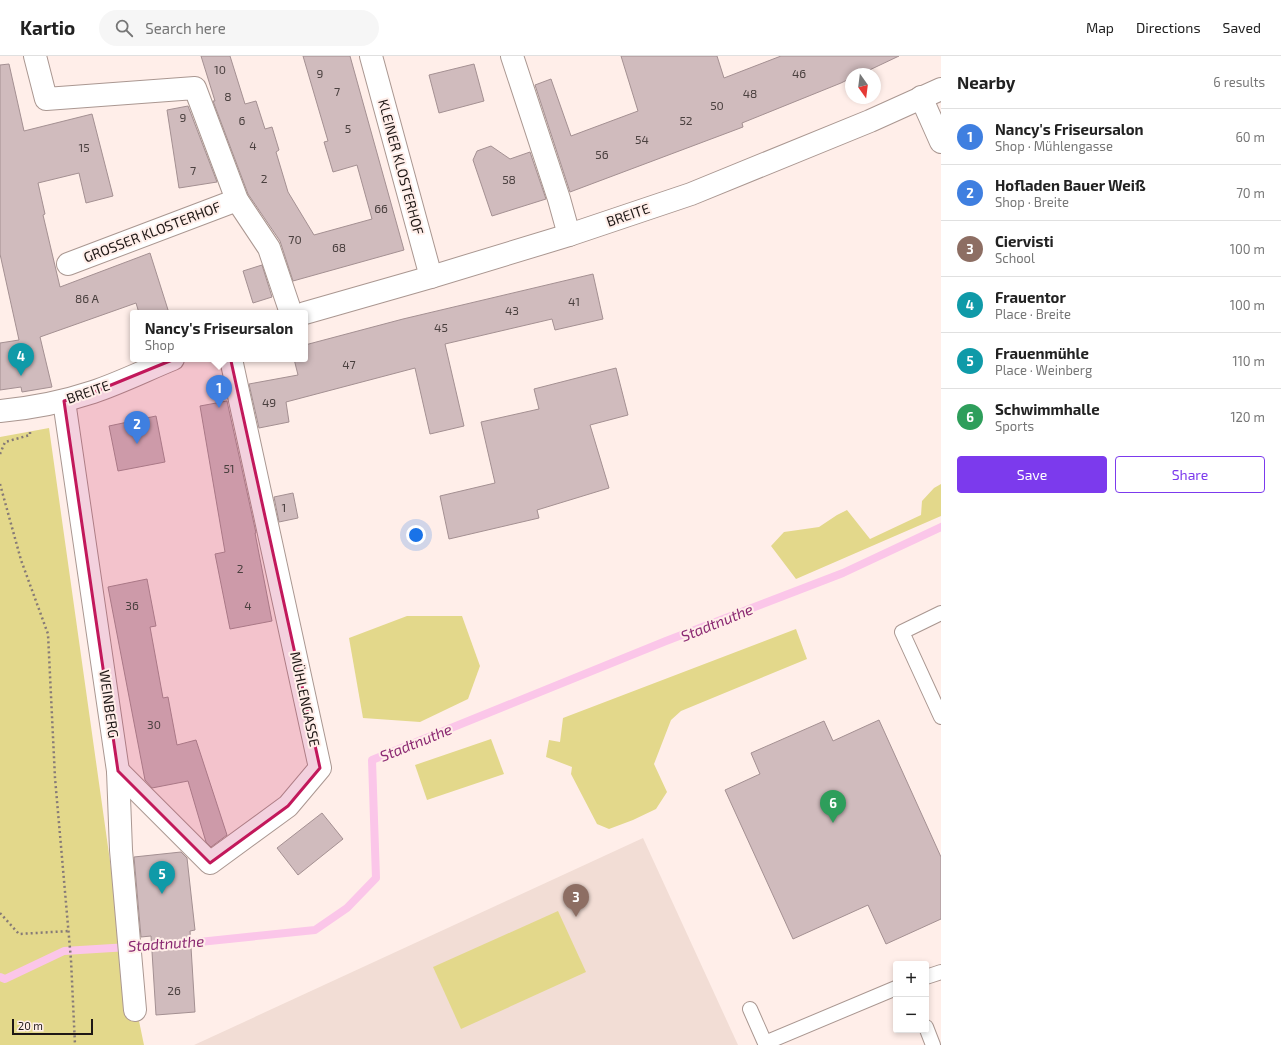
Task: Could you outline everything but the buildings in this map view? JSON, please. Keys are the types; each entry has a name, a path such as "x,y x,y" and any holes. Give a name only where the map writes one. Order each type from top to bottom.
{"street":[{"name":"GROSSER KLOSTERHOF","path":"35,56 46,99 195,88 237,200 269,248 290,310"},
{"name":"KLEINER KLOSTERHOF","path":"371,56 431,277"},
{"path":"512,56 559,199 569,235"},
{"name":"BREITE","path":"308,312 569,235 691,194 870,121 941,89"},
{"path":"921,97 941,142"},
{"name":"GROSSER KLOSTERHOF","path":"68,264 237,200"},
{"name":"BREITE","path":"0,411 30,408 64,401 94,392 166,362"},
{"name":"MÜHLENGASSE","path":"118,771 210,863 288,806 320,768 232,362"},
{"name":"WEINBERG","path":"64,401 118,771 121,850 135,1010"}],"lane":[{"path":"941,613 902,632 941,717"},
{"path":"929,976 941,972"},
{"path":"750,1009 764,1043 893,989"},
{"path":"928,1033 933,1045"}],"path":[{"path":"0,484 21,560 48,634 56,778 71,960 75,1045"},
{"path":"0,913 19,934 69,932"}],"highlighted area":[{"path":"226,338 320,768 288,806 210,863 118,771 64,401 94,392"}],"shaded area":[{"path":"49,428 119,925 144,1045 0,1045 0,437"},
{"path":"941,484 941,516 796,579 771,546 784,532 819,527 847,510 870,539 921,515 922,501 934,488"},
{"path":"407,616 462,616 480,666 468,699 420,722 363,718 349,638"},
{"path":"796,629 807,659 681,711 671,720 654,764 667,792 656,809 609,829 597,824 571,774 572,767 546,757 549,740 560,742 563,718"},
{"path":"491,739 504,774 427,800 415,765"},
{"path":"643,838 738,1045 194,1045"},
{"path":"558,911 586,972 461,1029 433,967"}],"waterway":[{"name":"Stadtnuthe","path":"180,944 315,930 347,908 376,878 372,760 666,641 843,573 941,527"},
{"name":"Stadtnuthe","path":"0,977 5,979 64,951 161,945"}],"place":[{"name":"Frauentor","path":"21,376"},
{"name":"Nancy's Friseursalon","path":"219,408"},
{"name":"Hofladen Bauer Weiß","path":"137,444"},
{"name":"Schwimmhalle","path":"833,823"},
{"name":"Frauenmühle","path":"162,894"},
{"name":"Ciervisti","path":"576,917"}]}
